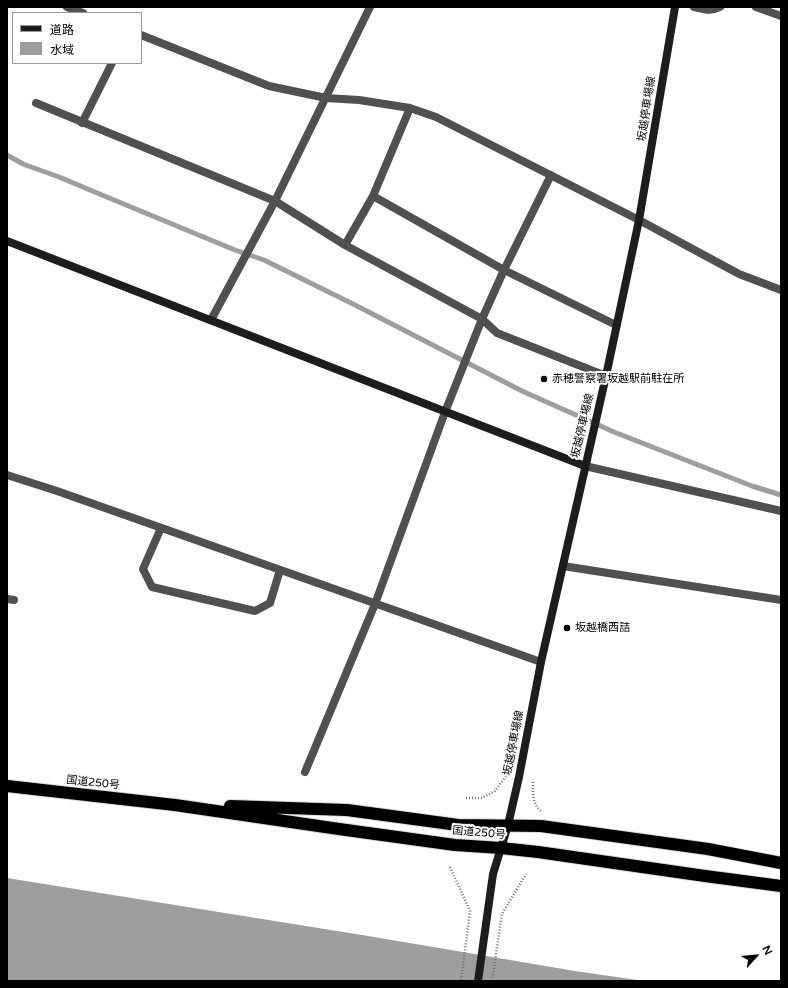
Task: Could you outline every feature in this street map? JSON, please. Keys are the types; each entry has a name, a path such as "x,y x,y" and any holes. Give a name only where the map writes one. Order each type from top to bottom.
{"highway":[{"name":"国道250号","path":"7,786 175,805 448,844 538,852 781,886"},
{"name":"国道250号","path":"175,805 347,810 458,825 541,826 708,849 781,863"}],"main road":[{"name":"坂越停車場線","path":"478,981 493,874 508,825 519,777 541,662 606,376 639,220 675,7"},
{"path":"7,241 585,466"}],"street":[{"path":"67,7 80,12"},
{"path":"211,320 274,201 370,7"},
{"path":"694,7 714,10 720,7"},
{"path":"756,7 781,16"},
{"path":"142,35 269,86 326,98 359,100 410,108 436,117 639,220 739,274 781,290"},
{"path":"82,123 112,64"},
{"path":"36,103 274,201 345,246 482,319 497,333 606,376"},
{"path":"345,246 373,196 410,108"},
{"path":"305,772 375,604 445,412 482,319 550,176"},
{"path":"373,196 504,270 616,326"},
{"path":"585,466 781,511"},
{"path":"7,475 57,491 541,662"},
{"path":"161,528 143,569 152,587 255,611 270,603 280,570"},
{"path":"563,566 781,600"}],"path":[{"path":"466,798 482,798 495,791 507,774"},
{"path":"533,782 533,797 538,808 542,811"},
{"path":"450,868 470,911 461,981"},
{"path":"492,981 502,914 526,874"}],"water":[{"path":"7,878 575,971 644,981 7,981"}],"waterway":[{"path":"7,155 23,164 59,177 235,250 264,260 522,391 614,432 752,486 781,495"}],"place":[{"name":"赤穂警察署坂越駅前駐在所","path":"544,379"},
{"name":"坂越橋西詰","path":"567,628"}]}
